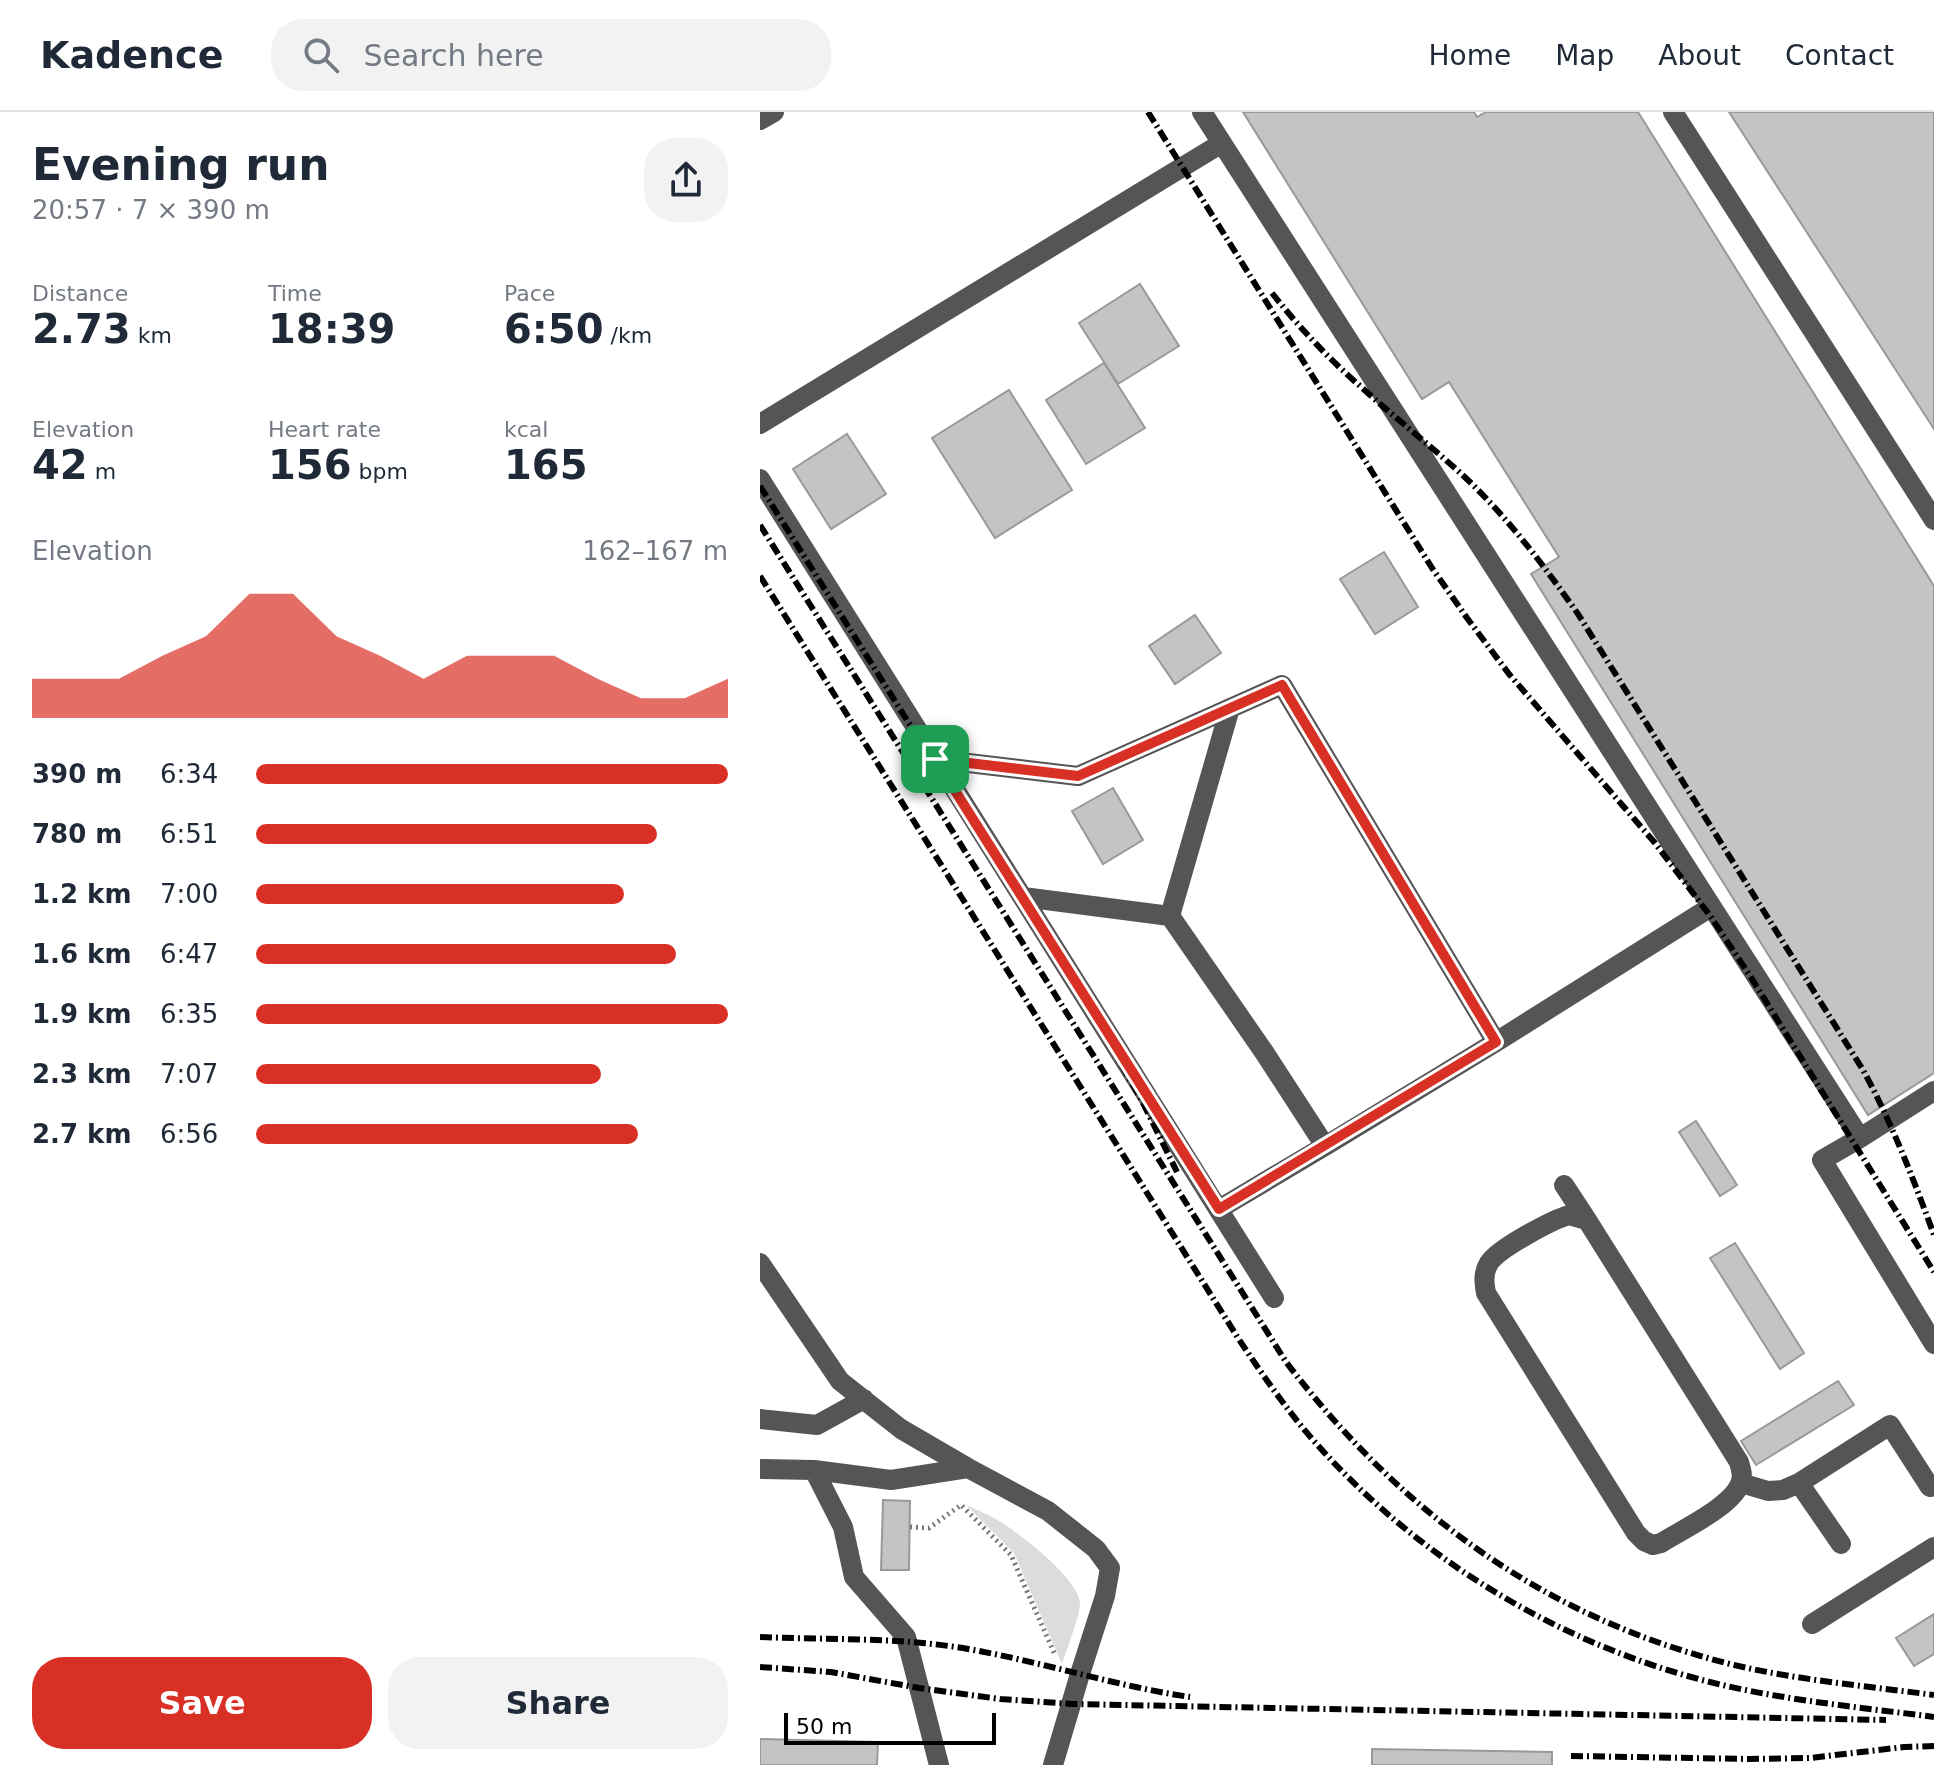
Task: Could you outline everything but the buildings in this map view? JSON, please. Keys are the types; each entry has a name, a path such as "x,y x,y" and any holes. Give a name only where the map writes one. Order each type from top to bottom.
{"street":[{"path":"760,120 774,112"},
{"path":"1202,112 1860,1138"},
{"path":"1673,112 1934,520"},
{"path":"760,424 1222,143"},
{"path":"760,479 1274,1298"},
{"path":"935,759 1078,776 1282,685 1496,1042"},
{"path":"1170,916 1230,708"},
{"path":"1023,897 1170,916 1325,1146"},
{"path":"1219,1209 1712,908"},
{"path":"1934,1091 1822,1160 1934,1344"},
{"path":"1564,1185 1587,1220 1739,1462 1742,1473 1741,1483 1727,1503 1653,1545 1636,1533 1486,1293 1483,1280 1495,1256 1555,1219 1569,1215 1587,1220"},
{"path":"760,1263 840,1381 901,1429 1048,1511 1096,1549 1110,1568 1105,1596 1053,1765"},
{"path":"760,1419 817,1425 864,1399"},
{"path":"1741,1483 1768,1491 1783,1490 1890,1425 1930,1487"},
{"path":"760,1469 814,1470 891,1480 968,1468"},
{"path":"814,1470 843,1527 854,1577 906,1637 939,1765"},
{"path":"1799,1483 1841,1544"},
{"path":"1812,1624 1934,1547"}],"path":[{"path":"910,1527 929,1528 961,1505 1011,1555 1055,1655"}],"shaded area":[{"path":"966,1505 1017,1533 1070,1582 1080,1604 1062,1664 1014,1553"}],"railway":[{"path":"1148,112 1432,568 1509,674 1655,843 1711,917 1934,1272"},
{"path":"1272,293 1336,364 1485,497 1527,545 1578,614 1863,1070 1893,1130 1934,1235"},
{"path":"760,486 1104,1034 1177,1172"},
{"path":"760,525 1286,1362 1378,1466 1428,1512 1481,1552 1538,1588 1598,1618 1662,1644 1755,1670 1934,1695"},
{"path":"760,576 1238,1338 1299,1423 1362,1491 1404,1528 1497,1593 1598,1645 1651,1665 1734,1688 1934,1717"},
{"path":"760,1637 942,1645 1190,1697"},
{"path":"760,1667 831,1672 1000,1699 1072,1704 1886,1720"},
{"path":"1571,1756 1810,1758 1934,1746"}],"route":[{"path":"1282,685 1496,1042 1219,1209 935,759 1078,776 1282,685"}]}
